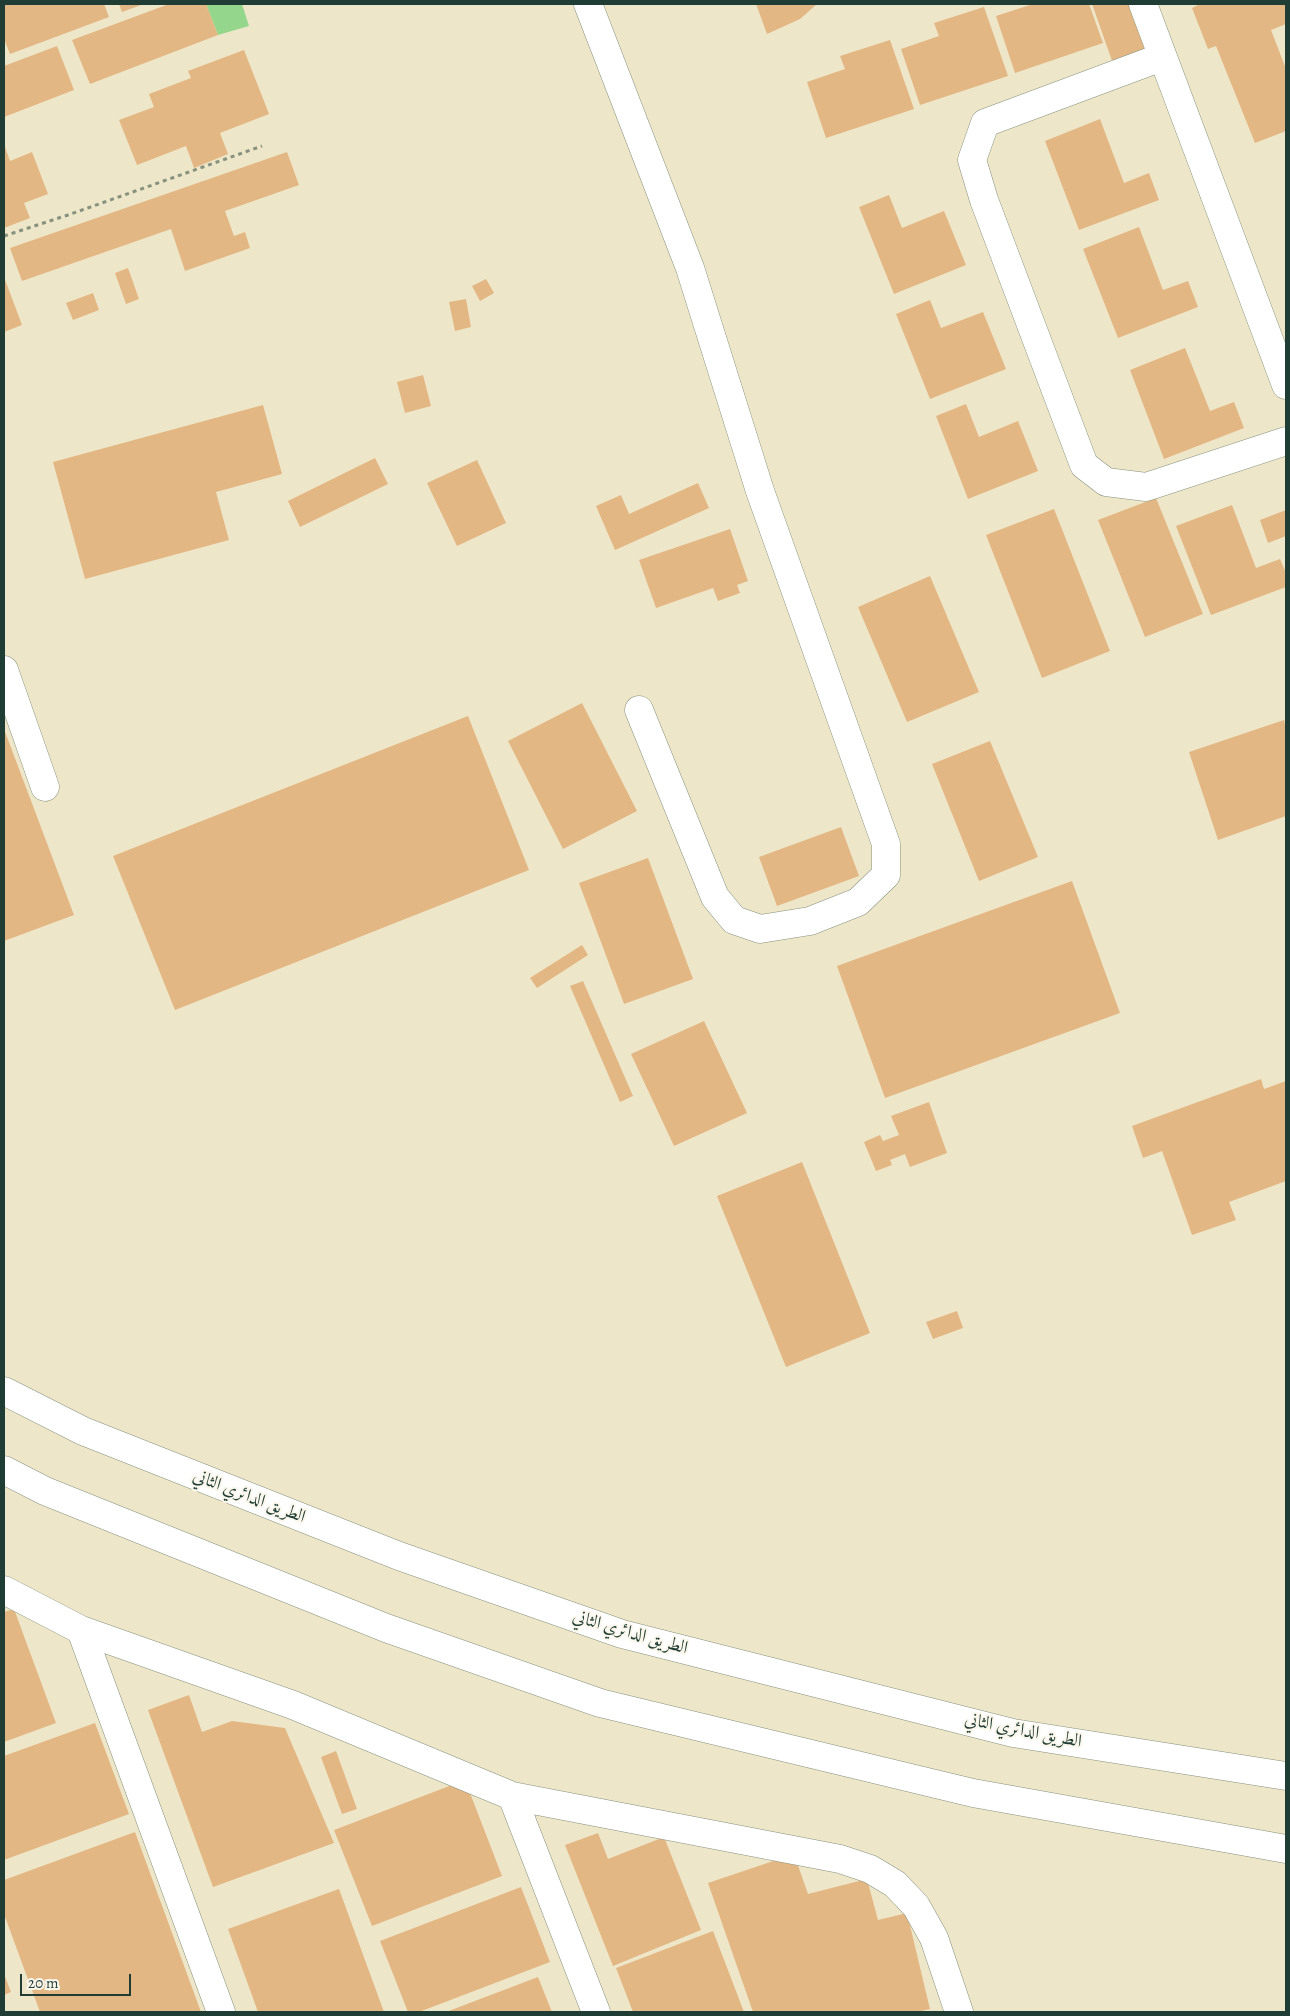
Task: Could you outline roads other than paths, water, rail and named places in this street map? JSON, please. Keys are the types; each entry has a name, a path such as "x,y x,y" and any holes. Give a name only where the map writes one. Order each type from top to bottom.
{"main road":[{"path":"588,4 690,268 760,491 886,844 886,875 858,902 810,921 760,929 734,920 715,897 639,710"},
{"path":"1143,4 1286,385"},
{"path":"1162,57 985,123 972,160 984,200 1084,465 1106,482 1146,487 1286,441"},
{"path":"4,670 45,787"},
{"name":"الطريق الدائري الثاني","path":"4,1391 83,1431 380,1548 622,1634 1013,1733 1286,1776"},
{"path":"4,1470 45,1490 386,1628 600,1703 973,1793 1286,1849"},
{"path":"4,1590 81,1630 293,1705 512,1796 840,1859 870,1869 896,1884 916,1906 934,1938 959,2012"},
{"path":"81,1630 221,2012"},
{"path":"512,1796 596,2012"}]}
